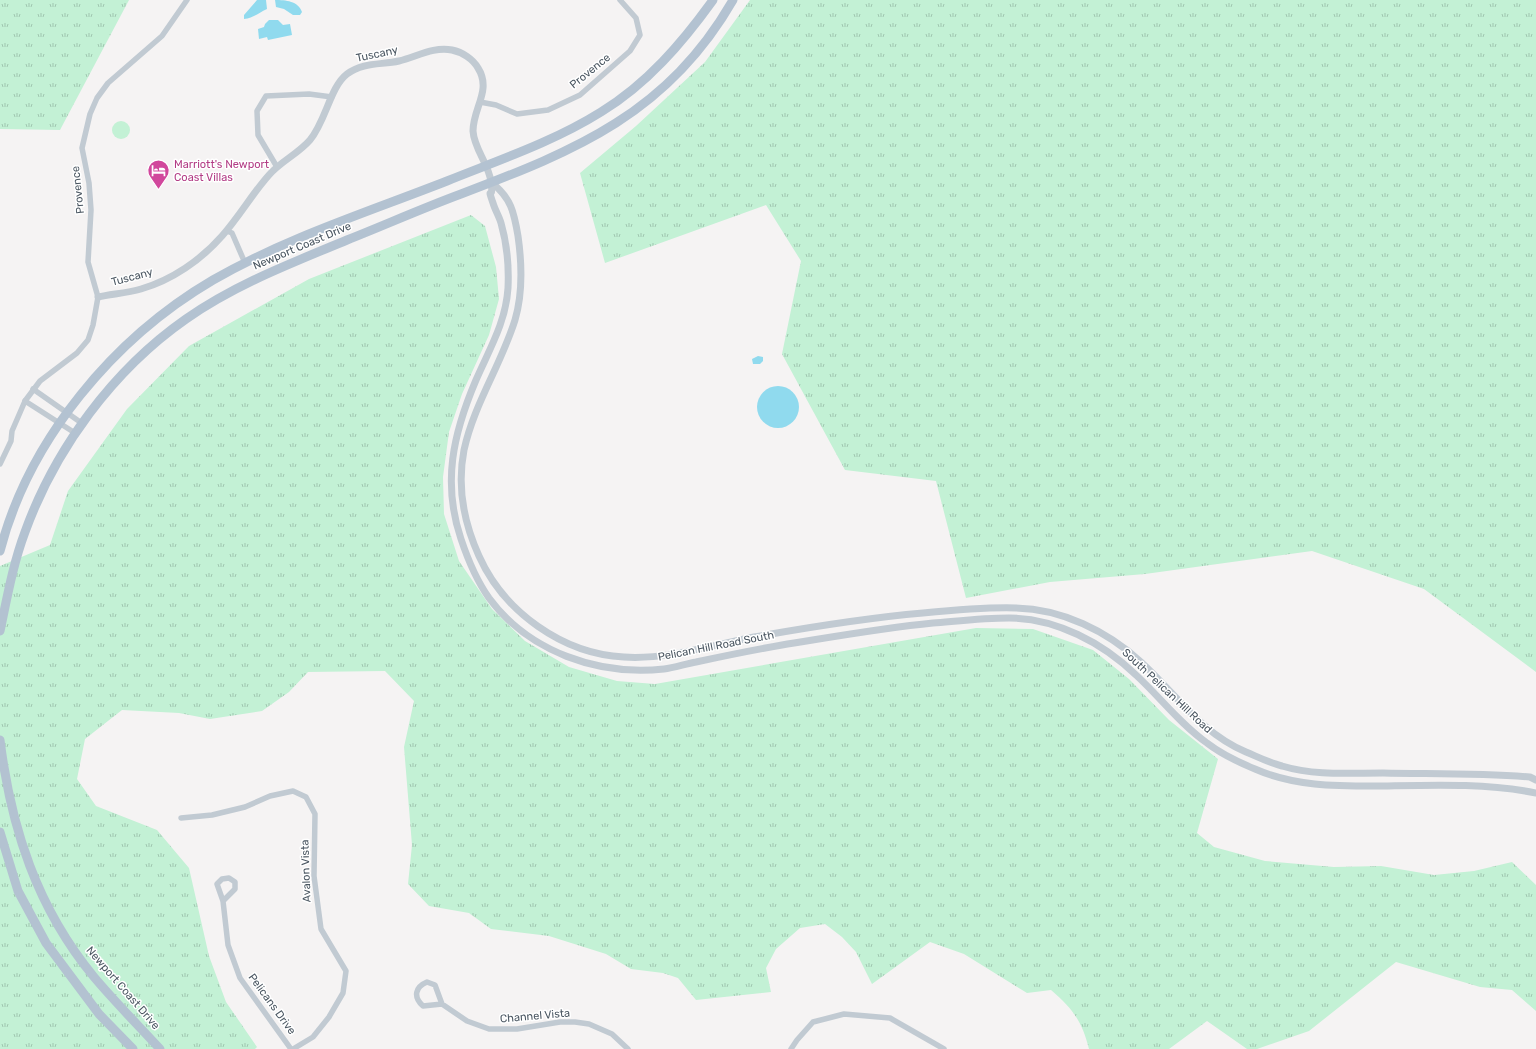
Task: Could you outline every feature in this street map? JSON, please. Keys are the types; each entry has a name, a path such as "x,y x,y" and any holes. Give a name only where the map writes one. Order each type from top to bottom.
{"main road":[{"name":"Newport Coast Drive","path":"0,551 18,501 33,468 60,423 84,392 117,355 145,328 212,280 245,263 303,237 550,140 602,112 627,94 671,54 714,0"},
{"name":"Newport Coast Drive","path":"0,631 10,578 24,534 56,465 82,424 121,377 151,348 186,319 225,295 278,267 492,183 582,144 611,128 646,102 678,72 713,32 734,0"},
{"name":"Newport Coast Drive","path":"0,740 11,807 26,857 45,902 66,939 94,977 160,1049"},
{"path":"0,832 18,891 46,944 99,1014 133,1049"}],"street":[{"name":"Provence","path":"0,464 11,441 12,431 25,401 33,389 78,353 88,340 94,326 98,297 88,262 91,210 89,183 82,148 90,114 97,98 108,84 162,36 187,0"},
{"name":"Provence","path":"480,102 496,105 517,114 548,110 580,94 630,51 640,35 636,18 620,0"},
{"name":"Tuscany","path":"98,297 139,289 182,271 220,239 267,177 310,140 321,124 335,88 342,78 362,66 398,61 436,49 449,48 472,60 481,72 484,92 476,117 474,137 485,166"},
{"path":"277,167 258,135 257,111 266,96 309,94 332,97"},
{"name":"Pelican Hill Road South","path":"485,166 492,183 506,194 516,221 520,250 521,289 515,319 502,355 486,388 471,425 464,452 461,486 465,517 478,556 496,587 518,611 538,627 584,650 622,657 652,657 760,636 860,620 972,608 1018,608 1040,610 1073,620 1108,636 1141,662 1207,729 1228,743"},
{"name":"Pelican Hill Road South","path":"492,183 490,198 500,220 507,251 508,287 505,313 461,421 454,448 450,487 455,520 469,563 489,598 514,624 536,642 561,654 588,664 630,670 665,669 767,648 880,628 980,618 1017,618"},
{"path":"227,231 232,234 245,263"},
{"path":"33,389 82,424"},
{"path":"25,401 76,433"},
{"path":"461,421 471,425"},
{"path":"1017,618 1018,608"},
{"path":"937,612 938,623"},
{"name":"South Pelican Hill Road","path":"1017,618 1045,624 1075,633 1109,652 1137,675 1172,712 1204,742 1235,760 1260,772 1293,782 1329,786 1499,786 1536,793"},
{"path":"1222,753 1228,743 1241,750 1282,766 1321,773 1490,774 1530,777 1536,780"},
{"path":"1235,760 1241,750"},
{"path":"1429,786 1430,774"},
{"name":"Avalon Vista","path":"181,818 212,815 245,807 270,796 293,791 306,797 315,814 314,876 321,929 346,971 343,993 329,1017 313,1037 292,1049"},
{"name":"Pelicans Drive","path":"223,901 228,945 240,978 292,1049"},
{"path":"427,982 435,985 442,1004 423,1006 417,1000 416,996 416,992 420,985 427,982"},
{"name":"Channel Vista","path":"442,1004 467,1021 490,1029 517,1029 560,1022 589,1024 612,1034 628,1049"},
{"path":"791,1049 813,1022 844,1014 890,1018 944,1049"}],"green space":[{"path":"0,0 129,0 60,130 0,129"},
{"path":"750,0 1536,0 1536,672 1424,589 1312,551 1145,574 1050,582 966,598 936,481 845,470 782,354 801,261 766,205 605,263 580,173 636,126 705,62"},
{"path":"121,121 127,124 130,130 127,136 121,139 115,136 112,130 115,124"},
{"path":"471,215 485,226 496,267 499,299 489,335 462,394 449,432 443,477 444,514 459,561 492,609 525,641 569,667 617,681 655,684 976,628 1033,629 1093,650 1129,679 1169,720 1218,759 1197,833 1214,847 1265,861 1334,867 1381,866 1434,875 1474,871 1512,862 1536,885 1536,1011 1512,990 1480,987 1396,962 1309,1031 1257,1049 1247,1049 1207,1021 1169,1049 1089,1049 1076,1016 1051,990 1027,993 964,954 930,942 872,984 856,952 842,937 825,924 800,928 776,949 766,968 771,992 696,1000 678,978 663,973 631,969 606,954 549,936 491,929 469,913 429,906 408,884 412,845 404,747 414,701 385,671 308,672 289,692 262,711 210,719 179,713 122,710 85,739 77,779 96,806 157,830 189,868 209,956 226,1002 257,1047 255,1049 0,1049 0,566 50,545 68,491 127,409 189,346 309,279"}],"water":[{"path":"257,0 266,0 267,9 244,19 244,15"},
{"path":"275,0 295,3 302,12 300,15 293,15 284,9 276,7"},
{"path":"269,20 278,20 283,25 290,24 292,35 268,40 267,37 259,39 258,29 264,27"},
{"path":"758,356 763,357 763,361 760,364 753,364 752,359"},
{"path":"774,386 782,386 790,389 796,395 799,407 796,419 790,425 782,428 774,428 766,425 760,419 757,411 757,403 760,395 766,389"}],"place":[{"name":"Marriott's Newport Coast Villas","path":"158,190"}]}
